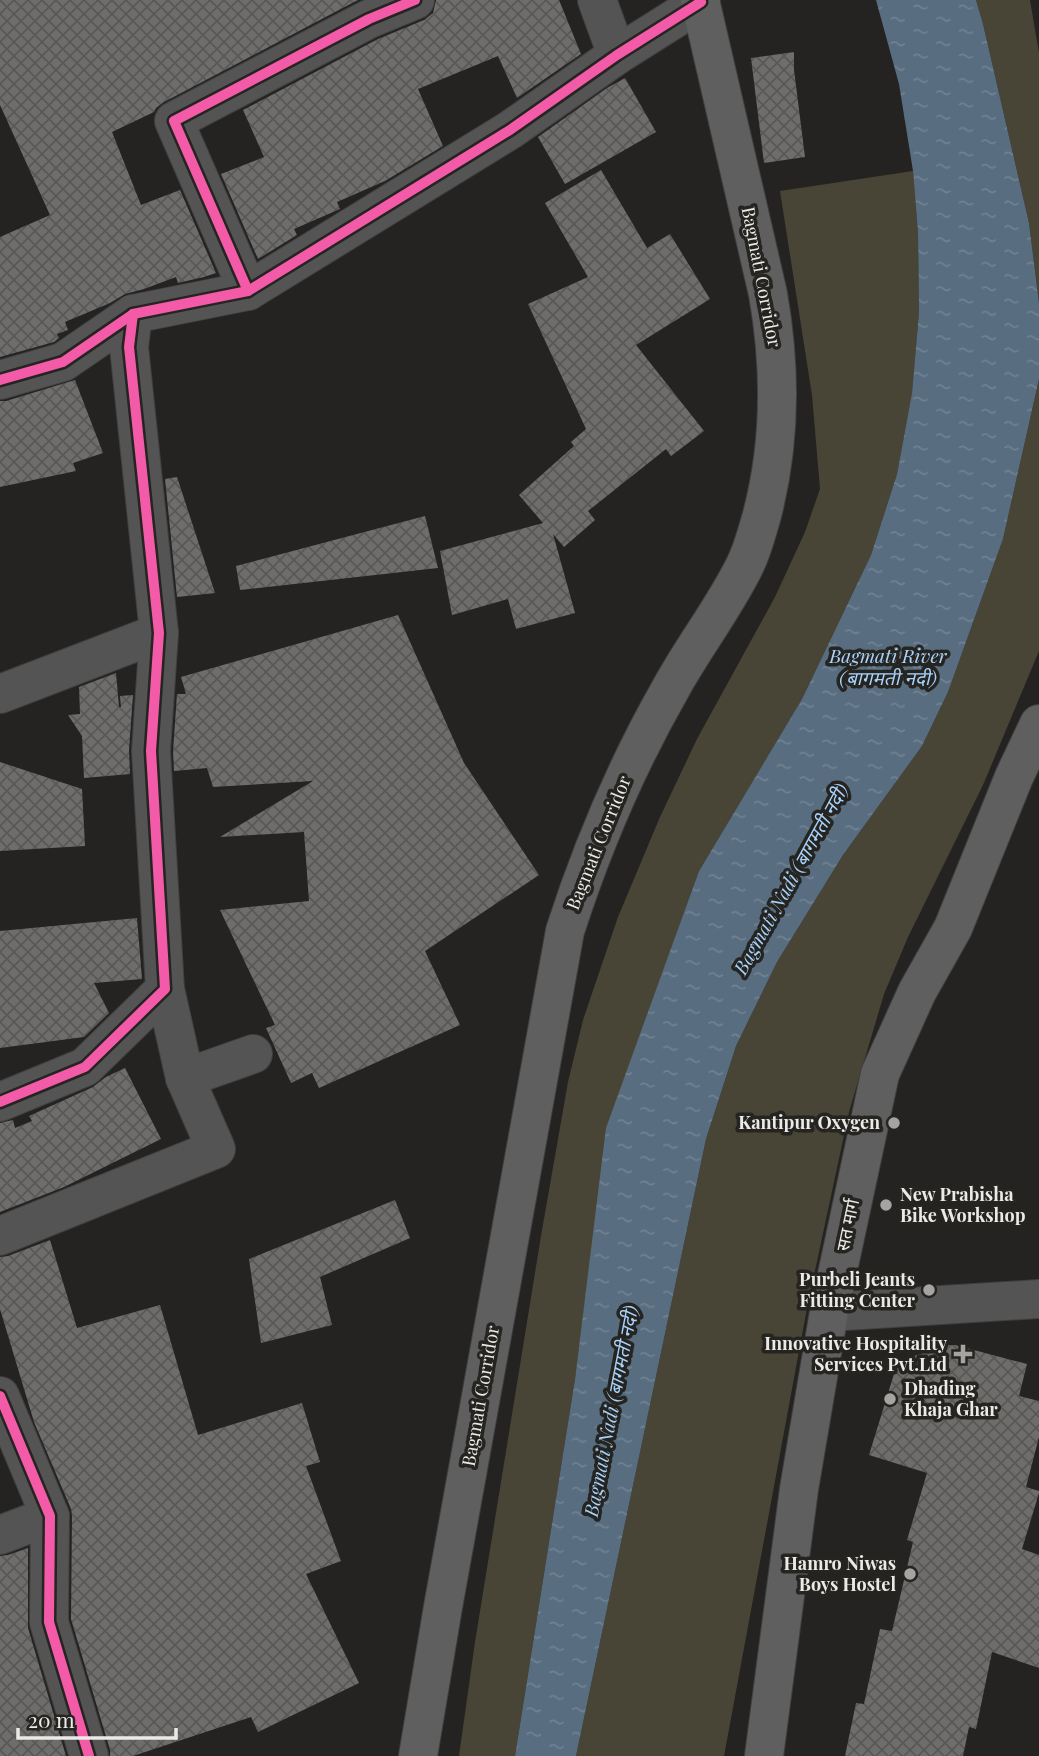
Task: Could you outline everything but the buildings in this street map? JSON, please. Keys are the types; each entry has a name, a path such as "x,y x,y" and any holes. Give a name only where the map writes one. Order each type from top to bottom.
{"main road":[{"name":"Bagmati Corridor","path":"418,1756 565,930 583,875 622,782 671,688 746,563 770,484 777,428 777,373 772,320 700,1"},
{"name":"सत मार्ग","path":"764,1756 799,1489 830,1312 880,1074 917,992 953,929 1014,777 1039,724"}],"street":[{"path":"248,291 174,121 369,19 415,0"},
{"path":"597,0 618,55"},
{"path":"0,380 63,362 133,314 248,291 510,130 700,1"},
{"path":"0,1236 216,1149 185,1078 165,989 151,751 159,633 129,347 133,314"},
{"path":"0,694 159,633"},
{"path":"0,1102 85,1068 165,989"},
{"path":"185,1078 253,1054"},
{"path":"830,1312 1039,1299"},
{"path":"0,1396 50,1516 49,1622 89,1756"},
{"path":"0,1535 50,1516"}],"shaded area":[{"path":"976,0 1030,0 1039,53 1039,303 1029,223"},
{"path":"913,171 918,233 919,312 912,394 897,474 871,555 802,699 699,871 607,1128 575,1379 515,1756 459,1756 541,1236 568,1082 583,1020 618,917 660,817 697,739 775,597 805,532 820,489 812,395 780,191"},
{"path":"1039,379 1039,651 983,785 908,937 884,994 849,1112 807,1308 724,1756 576,1756 706,1139 736,1046 777,962 843,855 922,746 948,692 1003,539"}],"water":[{"name":"Bagmati River (बागमती नदी)","path":"876,0 976,0 1029,223 1039,303 1039,379 1003,539 948,692 922,746 843,855 777,962 736,1046 706,1139 576,1756 515,1756 575,1379 606,1128 699,871 802,699 871,555 897,474 912,393 919,312 918,233 913,171 899,84"}],"cycle path":[{"path":"248,291 174,121 369,19 415,0"},
{"path":"0,380 63,362 133,314 248,291 510,130 617,55 701,2 700,0"},
{"path":"0,1102 85,1067 165,989 151,751 159,633 129,347 133,314"},
{"path":"0,1396 50,1516 49,1622 89,1756"}],"place":[{"name":"Kantipur Oxygen","path":"894,1123"},
{"name":"New Prabisha Bike Workshop","path":"886,1205"},
{"name":"Purbeli Jeants Fitting Center","path":"929,1290"},
{"name":"Innovative Hospitality Services Pvt.Ltd","path":"963,1354"},
{"name":"Dhading Khaja Ghar","path":"890,1399"},
{"name":"Hamro Niwas Boys Hostel","path":"910,1574"}],"water label":[{"name":"Bagmati Nadi (बागमती नदी)","path":"791,879"},
{"name":"Bagmati Nadi (बागमती नदी)","path":"611,1411"}]}
